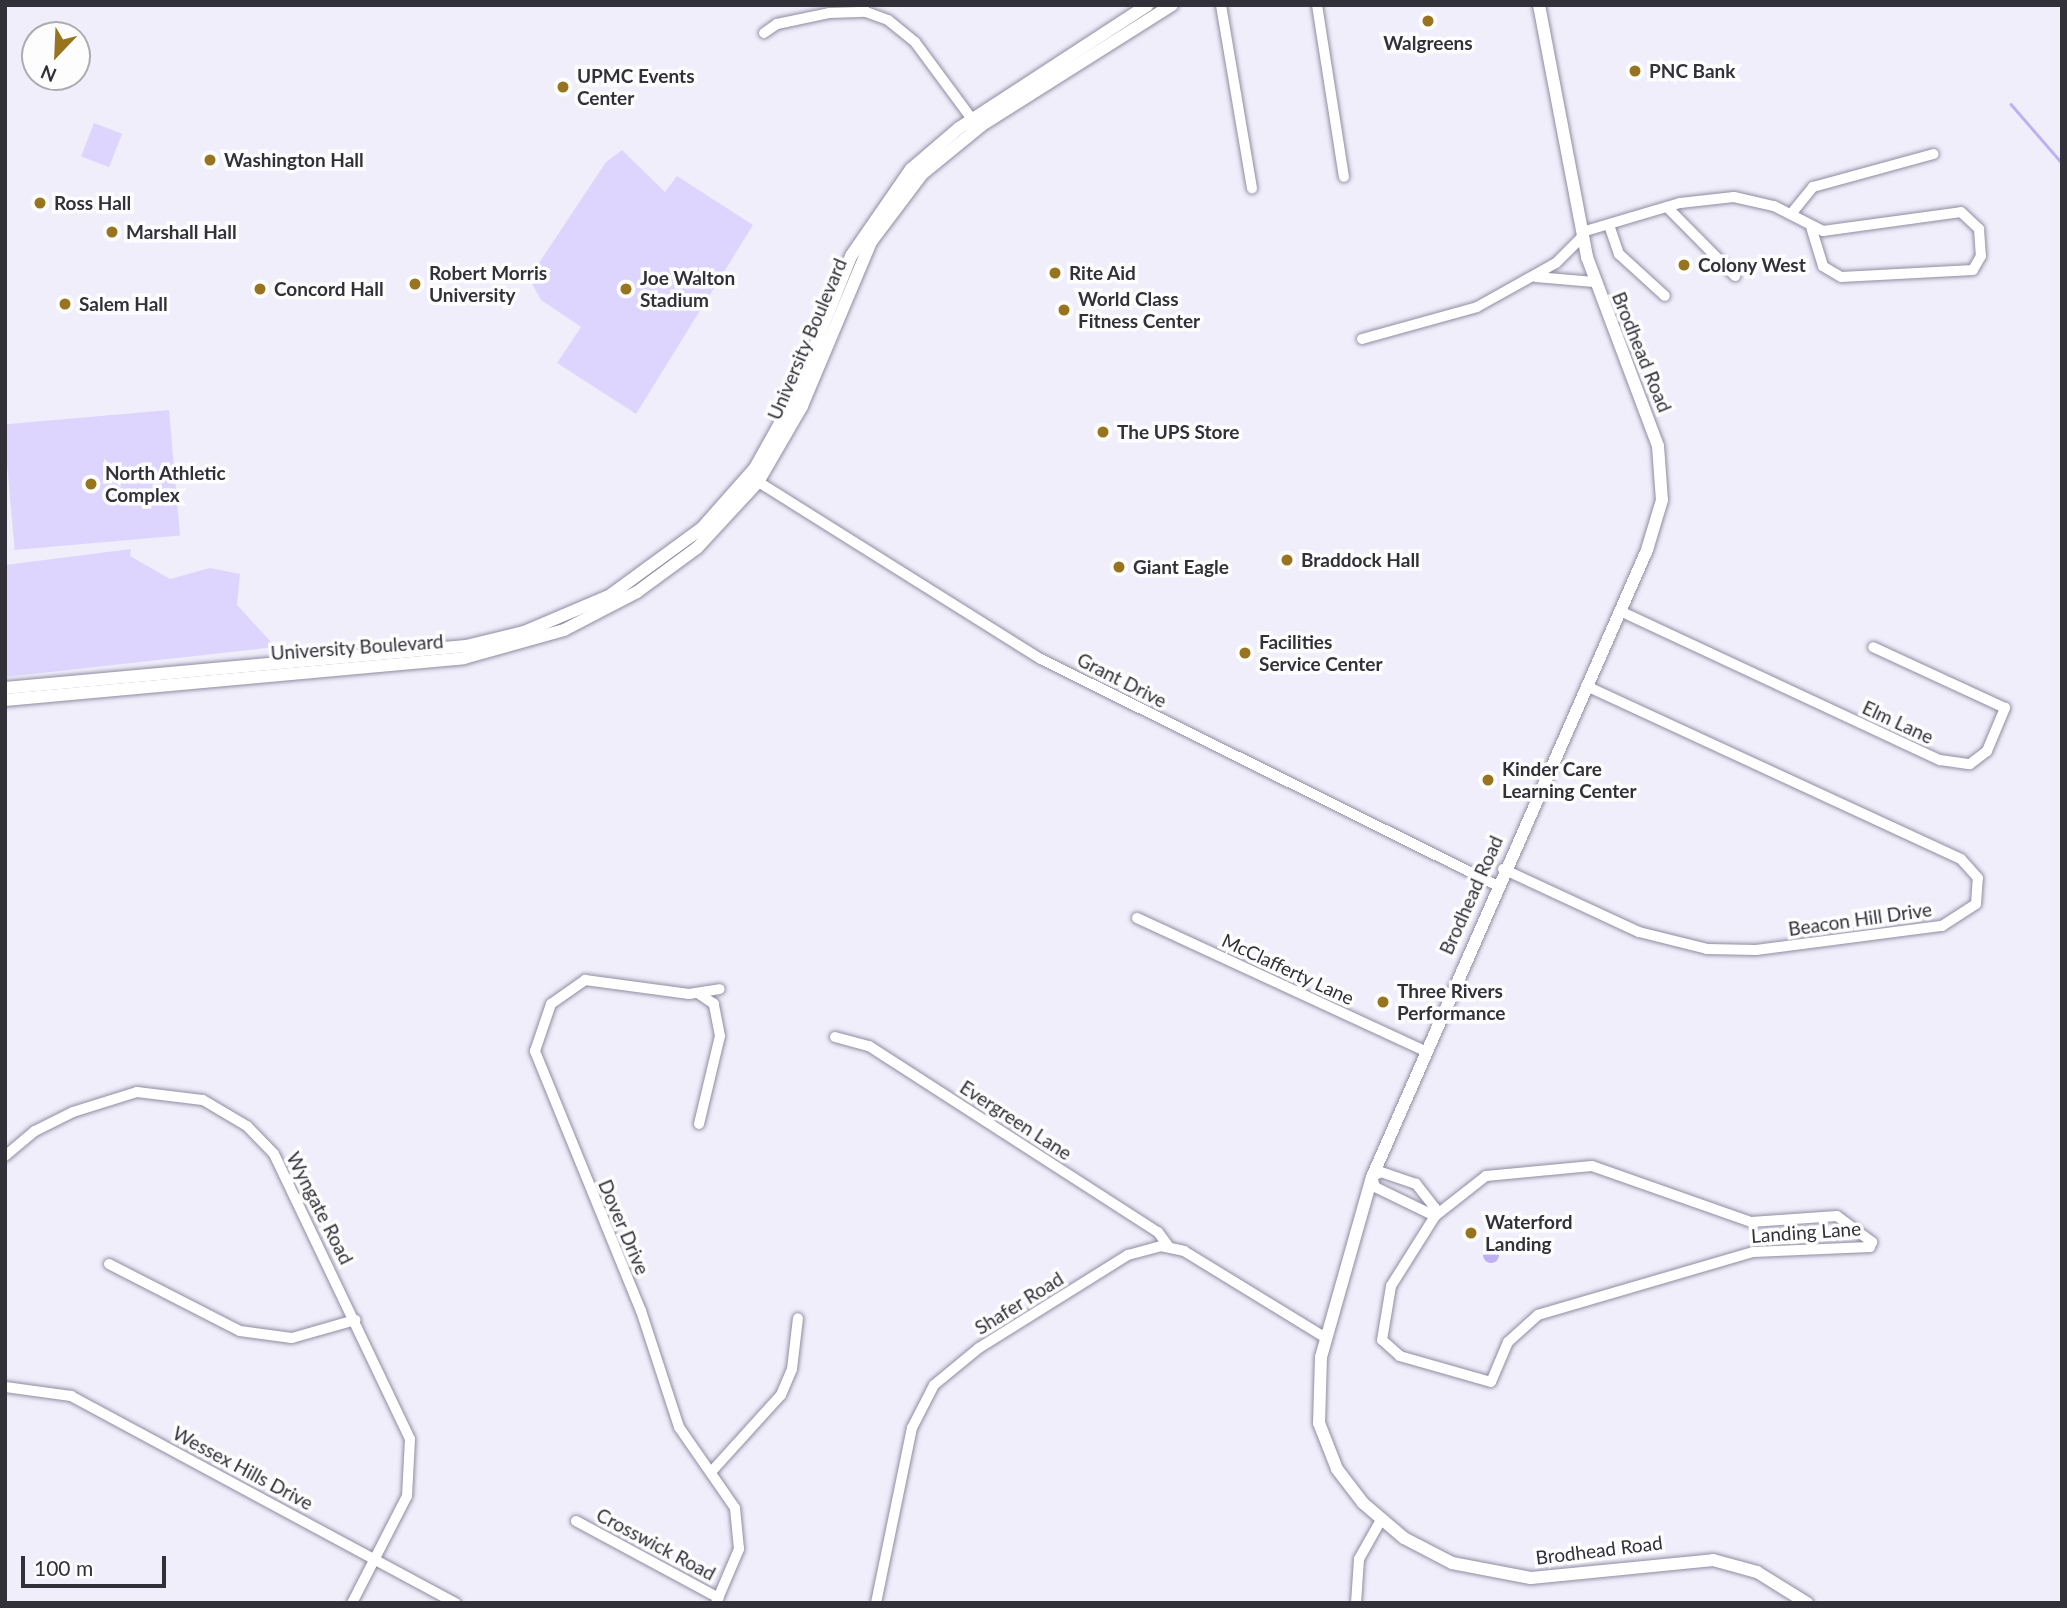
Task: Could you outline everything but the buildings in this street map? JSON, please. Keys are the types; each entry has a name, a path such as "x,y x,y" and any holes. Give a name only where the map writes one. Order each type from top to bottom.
{"main road":[{"name":"University Boulevard","path":"5,688 155,670 443,649 524,632 583,609 657,566 754,479 785,417 872,218 911,169 972,119 1148,5"},
{"name":"University Boulevard","path":"5,700 444,660 513,647 592,617 657,579 718,529 802,406 862,258 907,191 975,130 1172,5"},
{"name":"Brodhead Road","path":"1539,5 1582,234 1594,282 1654,432 1664,476 1658,523 1496,885 1372,1177 1326,1338 1316,1390 1323,1439 1346,1482 1381,1520 1427,1552 1479,1571 1558,1577 1713,1560 1757,1572 1807,1603"}],"street":[{"path":"1221,5 1252,188"},
{"path":"1317,5 1344,177"},
{"path":"764,33 777,24 839,12 888,20 915,42 972,119"},
{"path":"1791,214 1813,187 1934,154"},
{"path":"1362,339 1445,320 1535,276 1582,234 1667,206 1734,197 1791,214 1812,229 1823,266 1841,277 1973,270 1981,256 1976,224 1956,211 1812,229"},
{"path":"1667,206 1735,276"},
{"path":"1609,225 1619,254 1665,296"},
{"path":"1535,276 1594,282"},
{"name":"Grant Drive","path":"754,479 1030,653 1496,885"},
{"name":"Elm Lane","path":"1620,611 1940,760 1969,764 1987,751 2005,708 1873,646"},
{"name":"Beacon Hill Drive","path":"1503,869 1639,932 1707,948 1756,950 1942,926 1976,904 1978,878 1961,859 1586,686"},
{"name":"McClafferty Lane","path":"1137,918 1425,1051"},
{"name":"Dover Drive","path":"699,994 585,981 551,1004 535,1051 640,1311 679,1427 730,1497 739,1529 736,1561 718,1600"},
{"path":"699,994 720,989"},
{"path":"699,994 714,1004 720,1036 699,1124"},
{"name":"Evergreen Lane","path":"835,1037 869,1046 1158,1232 1168,1246"},
{"name":"Wyngate Road","path":"5,1156 35,1131 111,1097 166,1092 203,1100 247,1126 286,1170 410,1439 407,1496 352,1603"},
{"name":"Landing Lane","path":"1592,1166 1751,1222 1837,1216 1872,1242 1870,1247 1753,1252 1538,1315 1508,1342 1490,1382 1399,1356 1382,1340 1399,1268 1435,1216 1486,1176 1592,1166"},
{"path":"1381,1172 1416,1184 1435,1216 1375,1187 1372,1177 1381,1172"},
{"path":"1168,1246 1326,1338"},
{"name":"Shafer Road","path":"876,1603 912,1428 940,1378 1128,1255 1168,1246"},
{"path":"109,1264 240,1331 292,1338 355,1320"},
{"path":"712,1471 780,1395 792,1369 798,1318"},
{"name":"Wessex Hills Drive","path":"5,1387 71,1396 456,1603"},
{"path":"1356,1603 1359,1559 1381,1520"},
{"name":"Crosswick Road","path":"576,1521 718,1600"}],"shaded area":[{"path":"94,123 122,134 109,167 81,157"},
{"name":"Joe Walton Stadium","path":"622,150 665,192 677,176 753,225 636,414 557,363 581,327 541,300 529,278 606,162"},
{"name":"North Athletic Complex","path":"169,410 180,536 15,550 5,424"},
{"path":"131,549 130,556 170,579 210,568 240,574 237,605 272,643 267,648 5,677 5,565"},
{"path":"1488,1247 1494,1247 1499,1255 1497,1261 1488,1263 1483,1258 1483,1252"}],"waterway":[{"path":"2011,104 2062,163"}],"place":[{"name":"Walgreens","path":"1428,21"},
{"name":"PNC Bank","path":"1635,71"},
{"name":"UPMC Events Center","path":"563,87"},
{"name":"Washington Hall","path":"210,160"},
{"name":"Ross Hall","path":"40,203"},
{"name":"Marshall Hall","path":"112,232"},
{"name":"Colony West","path":"1684,265"},
{"name":"Rite Aid","path":"1055,273"},
{"name":"Robert Morris University","path":"415,284"},
{"name":"Concord Hall","path":"260,289"},
{"name":"Joe Walton Stadium","path":"626,289"},
{"name":"Salem Hall","path":"65,304"},
{"name":"World Class Fitness Center","path":"1064,310"},
{"name":"The UPS Store","path":"1103,432"},
{"name":"North Athletic Complex","path":"91,484"},
{"name":"Braddock Hall","path":"1287,560"},
{"name":"Giant Eagle","path":"1119,567"},
{"name":"Facilities Service Center","path":"1245,653"},
{"name":"Kinder Care Learning Center","path":"1488,780"},
{"name":"Three Rivers Performance","path":"1383,1002"},
{"name":"Waterford Landing","path":"1471,1233"}]}
